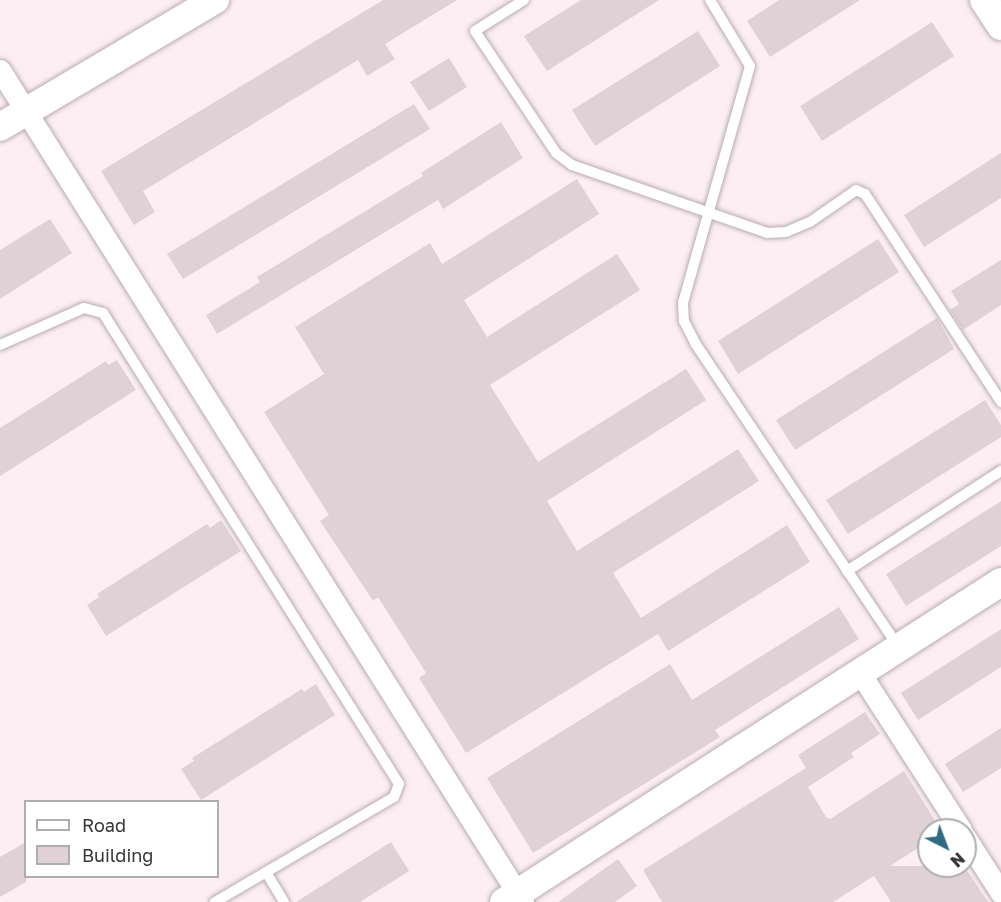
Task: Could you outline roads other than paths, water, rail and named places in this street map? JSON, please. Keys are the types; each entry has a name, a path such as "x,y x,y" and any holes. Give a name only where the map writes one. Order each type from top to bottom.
{"street":[{"path":"0,127 215,0"},
{"path":"984,0 1001,26"},
{"path":"0,70 515,899 1001,582"},
{"path":"860,673 953,818"},
{"path":"977,856 1001,893"}],"lane":[{"path":"524,0 475,31 545,141 572,165 708,215 767,233 786,232 810,222 856,190 865,194 1001,402"},
{"path":"710,0 750,66 683,303 684,321 899,648"},
{"path":"0,345 84,308 103,313 399,784 394,797 215,902"},
{"path":"847,571 1001,471"},
{"path":"266,872 284,902"}]}
